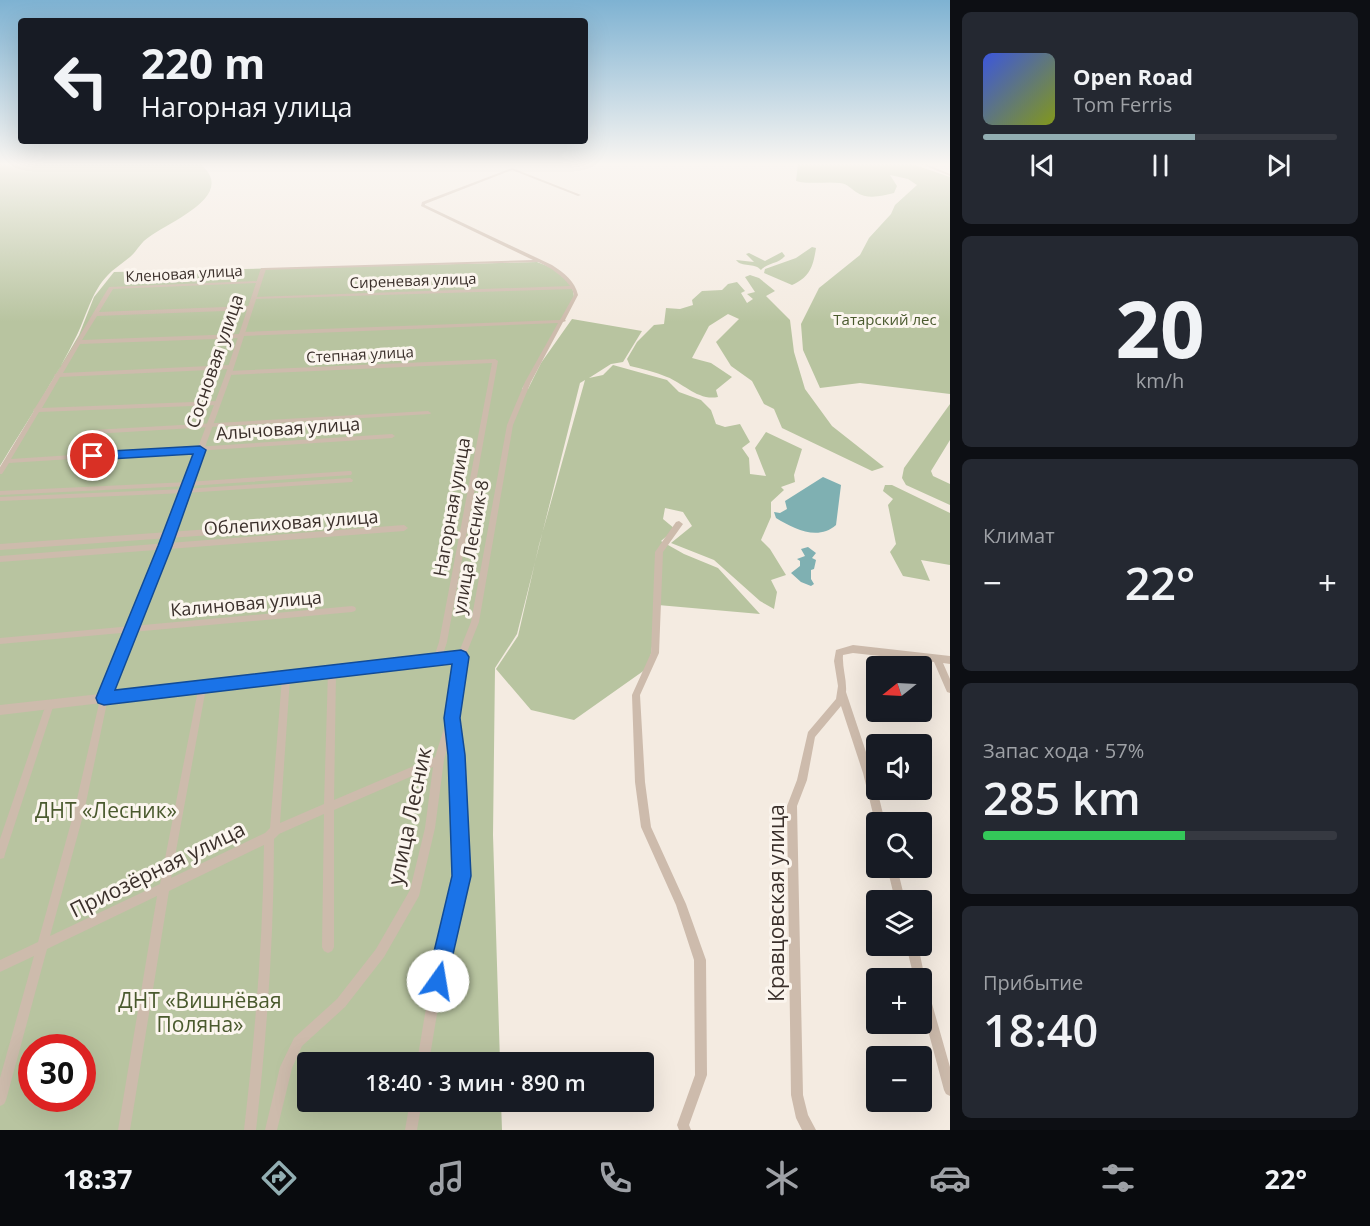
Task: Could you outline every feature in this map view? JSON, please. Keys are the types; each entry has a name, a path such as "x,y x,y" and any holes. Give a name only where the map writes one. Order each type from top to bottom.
{"street":[{"path":"445,217 560,272 574,286"},
{"path":"264,268 538,261"},
{"name":"Сосновая улица","path":"104,698 187,487 264,268"},
{"name":"Кленовая улица","path":"96,314 111,288 259,282"},
{"name":"Сиреневая улица","path":"254,298 574,286"},
{"name":"улица Лесник-8","path":"425,1052 433,1002 461,876 456,755 452,718 461,657 475,622 510,425 538,363 574,301 576,295 574,286"},
{"path":"0,472 96,314 250,308"},
{"path":"78,342 563,321"},
{"name":"Степная улица","path":"57,375 492,360"},
{"name":"Нагорная улица","path":"437,660 443,642 495,364 492,360"},
{"path":"36,410 218,403"},
{"path":"93,432 428,413"},
{"name":"Алычовая улица","path":"7,461 392,436"},
{"path":"0,499 349,476"},
{"path":"0,492 187,487"},
{"path":"679,524 659,552 655,653 636,694 640,782 646,827 681,904 700,960 701,1075 684,1125 685,1130"},
{"name":"Облепиховая улица","path":"0,559 404,528"},
{"path":"0,547 225,531"},
{"name":"Калиновая улица","path":"0,641 352,609"},
{"path":"878,812 868,773 841,693 839,652 853,649 950,660"},
{"path":"0,710 461,657"},
{"path":"937,658 950,689"},
{"path":"328,947 329,753 332,672"},
{"path":"250,1130 260,1051 272,834 286,678"},
{"path":"124,1130 164,888 202,688"},
{"name":"Кравцовская улица","path":"810,1130 802,1118 797,1095 792,806 802,780 811,735 840,701 841,693"},
{"path":"0,1100 79,812 104,698"},
{"path":"0,854 50,704"},
{"name":"улица Лесник","path":"271,1130 286,1067 297,1042 341,1003 374,962 415,892 430,828 439,760 452,718"},
{"name":"Приозёрная улица","path":"0,966 272,834 439,760"},
{"path":"932,1024 950,1090"},
{"path":"411,1130 414,1112"}],"green space":[{"path":"0,217 181,217 146,239 130,257 105,278 95,293 77,335 59,368 0,466"},
{"name":"Татарский лес","path":"888,217 950,217 950,394 860,383 820,388 803,350 801,324 819,288 860,255 869,238"},
{"path":"812,247 816,248 812,266 807,275 798,282 792,285 764,273 765,269 796,258"},
{"path":"782,252 785,256 782,259 761,270 755,266 741,264 736,260 754,262 746,254 749,253 765,261"},
{"path":"537,262 550,267 567,279 574,298 522,389 528,389 541,363 572,319 642,331 623,362 611,364 589,378 603,375 613,365 667,380 679,392 701,400 711,410 716,424 725,427 740,424 750,442 742,448 749,458 750,474 766,476 755,448 766,432 802,449 794,475 795,482 781,487 784,490 771,502 771,517 761,540 770,549 786,575 771,580 777,592 774,609 760,601 714,560 671,543 692,526 683,512 665,508 663,519 675,529 661,541 684,554 718,568 760,614 658,605 649,667 574,720 531,710 496,669 518,636 535,562 517,634 495,668 493,835 500,1052 297,1052 297,1112 501,1112 502,1130 0,1130 0,469 79,335 94,297 114,272","holes":["585,380 542,533 580,383"]},
{"path":"750,275 759,278 775,291 766,296 790,320 794,352 805,389 832,426 884,467 872,471 782,428 774,409 764,404 752,381 731,366 716,342 739,319 728,314 709,326 692,358 711,363 732,377 716,390 718,397 704,396 667,377 630,366 627,359 637,342 654,325 664,324 666,308 680,309 693,305 692,300 702,291 722,290 728,284 737,282 745,291 741,293 747,303 753,299 747,294 755,292 745,277"},
{"path":"950,404 950,440 931,471 933,476 950,484 950,505 906,485 902,478 904,468"},
{"path":"885,485 892,485 950,513 950,565 921,560 930,581 903,576 890,552 896,544 888,505 893,499 883,491"}],"water":[{"path":"823,477 841,485 836,525 829,530 814,533 790,526 776,518 774,512 780,513 787,509 785,501"},
{"path":"808,547 816,553 812,558 816,560 814,569 811,570 811,579 814,584 811,586 801,582 791,573 800,566 800,561 797,559 805,556 801,549"}],"route":[{"path":"93,456 200,450 165,546 104,698 461,657 452,718 460,814 461,876 438,981"}],"park label":[{"name":"ДНТ «Лесник»","path":"106,810"},
{"name":"ДНТ «Вишнёвая Поляна»","path":"200,1012"}]}
